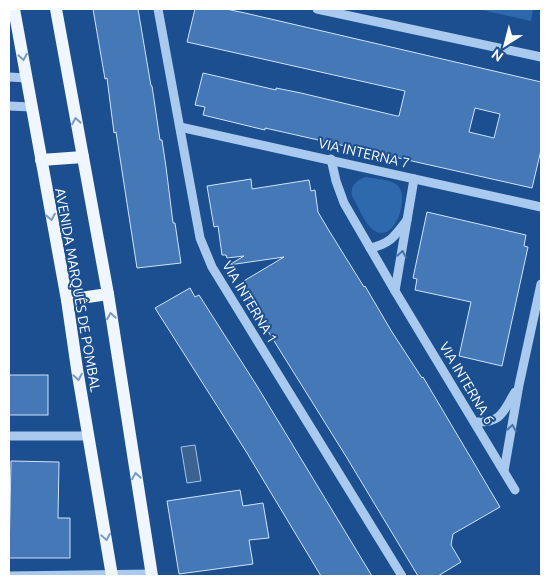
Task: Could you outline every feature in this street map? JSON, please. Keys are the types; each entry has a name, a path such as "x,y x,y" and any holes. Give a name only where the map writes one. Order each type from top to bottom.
{"main road":[{"name":"AVENIDA MARQUÊS DE POMBAL","path":"14,9 67,300 112,576"},
{"name":"AVENIDA MARQUÊS DE POMBAL","path":"56,9 108,294 151,575"},
{"path":"40,160 83,157"},
{"path":"67,300 108,294"}],"street":[{"name":"VIA INTERNA 1","path":"158,9 200,238 212,266 402,576"},
{"path":"317,9 541,58"},
{"path":"9,78 26,78"},
{"path":"9,106 31,107"},
{"name":"VIA INTERNA 7","path":"180,127 541,207"},
{"name":"VIA INTERNA 6","path":"331,159 344,203 515,490"},
{"path":"395,291 414,178"},
{"path":"370,248 380,246 394,239 408,218"},
{"path":"504,471 519,385 541,284"},
{"path":"475,422 490,423 502,414 519,385"},
{"path":"9,436 88,436"},
{"path":"9,576 151,575"}],"shaded area":[{"path":"478,9 533,9 531,21"},
{"path":"366,177 393,182 402,193 401,210 393,227 387,232 380,233 369,226 352,196 354,184"},
{"path":"195,445 201,481 187,483 181,447"}],"building":[{"path":"93,9 138,9 160,140 162,140 173,223 175,223 181,263 137,268 116,132 114,133 107,78 105,79"},
{"path":"195,9 226,9 541,82 541,150 532,188 203,115 205,107 195,105 203,73 276,90 276,88 301,93 397,116 399,116 405,91 187,42","holes":["475,108 500,114 494,138 469,132"]},
{"path":"251,179 252,189 309,180 311,191 315,190 318,212 392,332 423,377 500,507 453,534 451,545 461,562 438,576 418,576 347,458 246,296 237,285 284,257 229,265 244,256 227,258 226,255 222,255 218,226 214,227 207,186"},
{"path":"427,212 526,235 524,246 528,247 502,366 459,356 471,302 415,290 417,279 413,278"},
{"path":"190,288 195,297 199,295 257,386 372,576 321,576 247,453 155,308"},
{"path":"9,375 48,375 48,415 9,415"},
{"path":"11,461 59,462 58,518 70,518 70,558 9,558"},
{"path":"240,490 243,506 263,503 269,538 249,540 253,564 179,574 167,501"}]}
